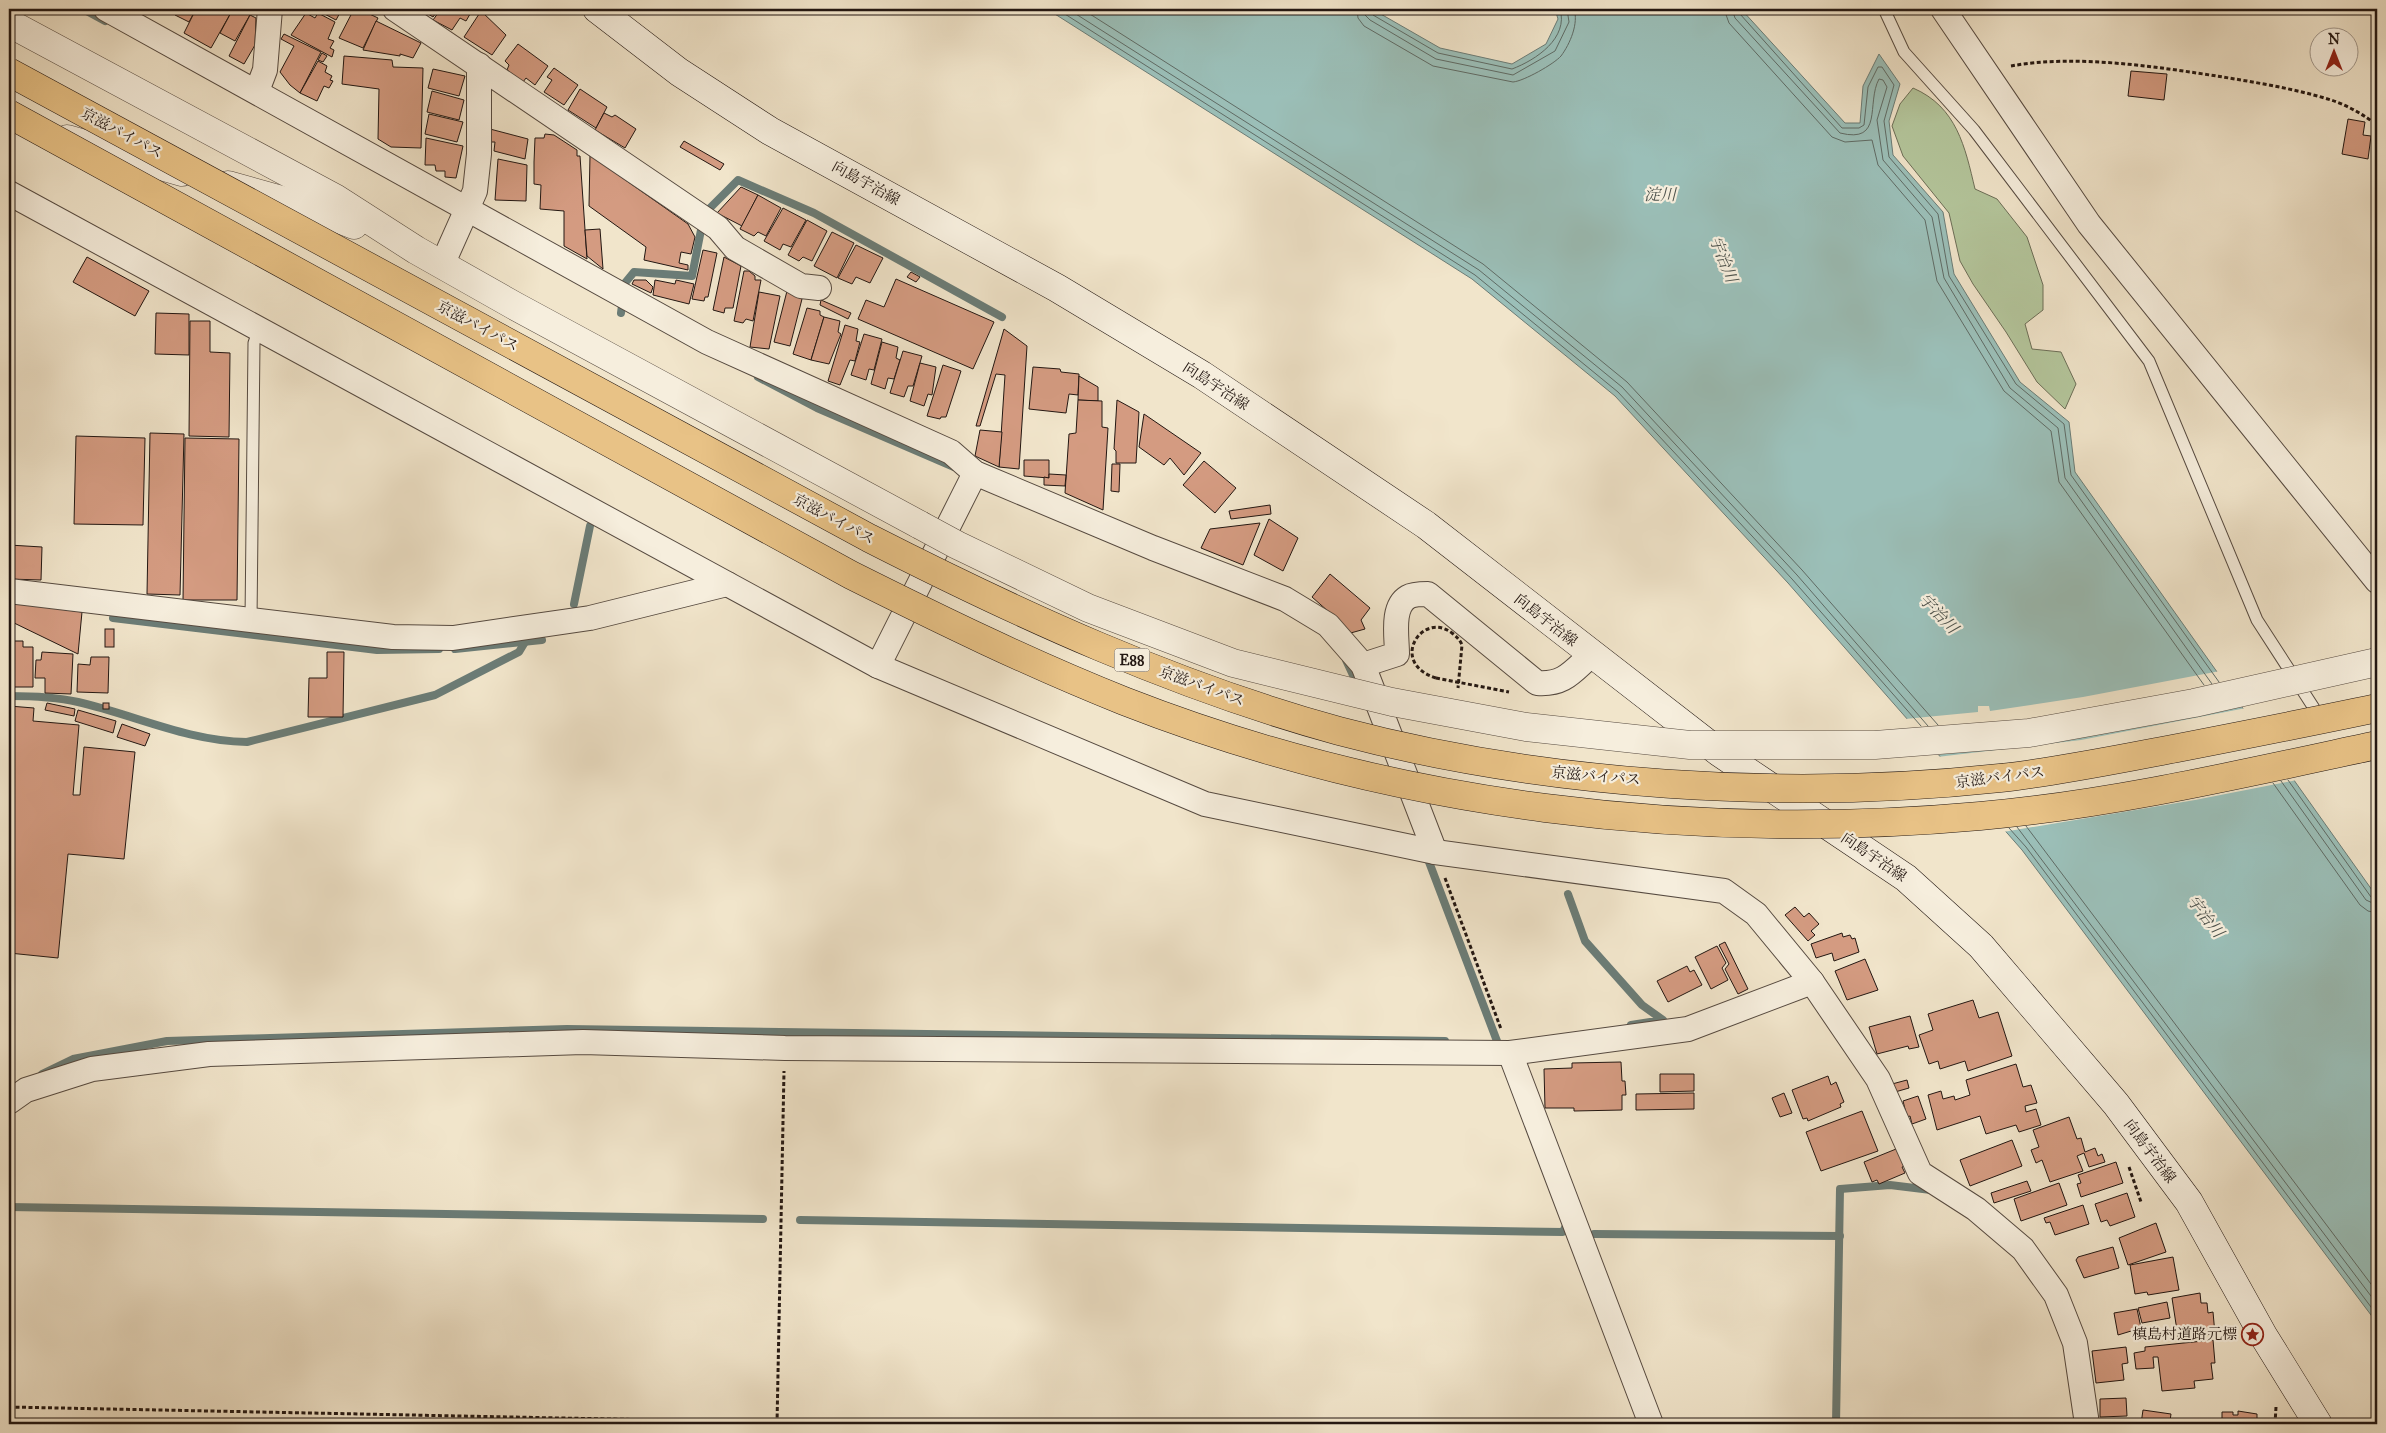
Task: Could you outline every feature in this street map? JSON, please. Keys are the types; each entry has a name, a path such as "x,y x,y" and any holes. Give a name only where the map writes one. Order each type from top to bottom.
{"highway":[{"name":"京滋バイパス","path":"9,72 860,534 957,583 1066,633 1170,675 1261,707 1340,731 1452,756 1564,774 1726,786 1868,786 1936,784 2003,778 2072,768 2377,708"},
{"path":"9,114 851,575 941,620 1049,670 1127,702 1201,728 1314,763 1369,777 1459,795 1569,812 1716,823 1850,824 1981,816 2112,799 2377,745"}],"street":[{"path":"106,9 707,342 951,452 975,473 1153,548 1285,599 1328,625 1363,665 1435,852"},
{"path":"257,92 265,70 270,9"},
{"path":"395,9 718,228 735,248 801,286 819,288"},
{"name":"向島宇治線","path":"597,9 679,72 770,131 1057,288 1202,376 1426,525 1591,655 1720,753 1906,878 1981,946 2116,1104 2188,1202 2263,1335 2318,1424"},
{"path":"1943,9 2089,224 2377,581"},
{"path":"9,23 335,198 416,250 957,545 1088,608 1233,663 1392,702 1526,727 1690,745 1874,745 2029,733 2194,703 2377,662"},
{"path":"442,264 475,191 479,154 479,65"},
{"path":"9,120 104,150 310,208 416,250"},
{"path":"9,193 878,666 1205,804 1435,852 1724,891 1756,914 1812,982 1878,1079 1920,1173 1976,1209 2023,1249 2056,1295 2075,1343 2087,1424"},
{"path":"878,666 975,473"},
{"path":"9,592 393,637 453,638 590,618 727,584"},
{"path":"1363,665 1396,654 1397,619 1400,604 1409,596 1428,594 1537,683 1551,684 1564,680 1591,655"},
{"path":"9,1102 26,1090 92,1069 208,1054 583,1042 785,1048 1510,1053 1688,1029 1812,982"},
{"path":"1510,1053 1651,1424"}],"lane":[{"path":"1884,9 1904,52 1974,130 2149,361 2257,620 2327,730"},
{"path":"251,620 254,343 259,329"}],"path":[{"path":"1990,77 2006,67 2040,61 2165,68 2278,87 2333,100 2366,117 2377,125"},
{"path":"1457,696 1458,688 1459,680 1462,664 1463,653 1460,640 1446,629 1440,627 1427,629 1415,639 1412,648 1415,665 1424,674 1454,682 1464,683 1510,692"},
{"path":"1435,852 1510,1053"},
{"path":"777,1423 785,1048"},
{"path":"9,1407 861,1424"}],"green space":[{"path":"1913,88 1928,96 1940,106 1957,130 1963,144 1975,189 1997,199 2027,237 2043,285 2043,310 2025,324 2032,349 2061,352 2076,384 2065,409 2037,382 1973,284 1960,261 1949,213 1903,156 1892,126 1900,104"}],"water":[{"name":"淀川","path":"1047,9 1372,9 1440,48 1512,64 1546,44 1558,19 1555,9 1741,9 1845,123 1860,123 1863,86 1879,54 1900,84 1889,121 1893,155 1943,212 1954,274 2020,382 2069,422 2075,472 2377,897 2377,1323 2022,850 1788,583 1615,396 1472,279"}],"pier":[{"path":"2220,671 2245,706 2011,747 1935,755 1905,719 1978,712 1978,706 1989,706 1990,711 2083,697"},
{"path":"2246,708 2297,780 2195,800 2003,832 1937,757 2081,740"}],"building":[{"path":"178,9 196,9 189,22 175,15"},
{"path":"196,9 233,9 211,48 184,33"},
{"path":"233,9 240,9 250,15 235,41 220,33"},
{"path":"315,9 342,9 336,20"},
{"path":"354,9 359,9 378,18 363,48 339,38"},
{"path":"420,9 439,9 433,17"},
{"path":"441,9 473,9 466,21 460,18 452,30 433,20"},
{"path":"481,11 506,35 492,55 464,37"},
{"path":"306,13 315,18 318,13 335,22 328,39 334,41 330,48 334,50 332,57 291,35"},
{"path":"250,15 256,18 255,45 244,64 229,56"},
{"path":"376,21 421,43 413,58 400,54 400,56 363,50"},
{"path":"284,34 321,52 300,93 290,85 280,72 294,46 281,39"},
{"path":"518,44 548,66 535,85 526,78 523,82 507,70 509,65 505,61"},
{"path":"322,53 327,56 323,62 318,60"},
{"path":"344,56 392,60 393,67 423,68 421,148 391,147 378,139 379,89 342,84"},
{"path":"318,61 327,66 325,72 332,76 330,80 333,81 329,88 324,86 317,101 300,93"},
{"path":"554,68 578,85 564,105 544,92 552,80 547,77"},
{"path":"433,69 465,76 459,96 428,88"},
{"path":"2131,71 2167,74 2164,100 2128,96"},
{"path":"580,89 607,107 596,128 568,110"},
{"path":"432,91 464,100 459,120 427,112"},
{"path":"604,113 612,117 615,115 636,129 625,148 595,130"},
{"path":"429,114 463,122 457,142 425,134"},
{"path":"2348,119 2365,122 2363,135 2371,136 2368,159 2342,154"},
{"path":"490,129 528,139 525,159 494,151 495,142 490,142"},
{"path":"545,134 554,135 577,150 577,156 580,156 587,259 564,246 564,211 540,209 541,185 534,184 535,138 544,138"},
{"path":"426,138 463,146 456,178 445,177 445,171 436,171 435,165 425,165"},
{"path":"684,141 724,164 720,170 680,147"},
{"path":"590,155 688,224 695,237 691,254 681,252 679,263 688,265 688,270 644,260 646,247 589,206"},
{"path":"498,159 527,165 526,201 495,200"},
{"path":"741,187 758,195 742,226 717,213"},
{"path":"758,195 781,208 766,236 758,232 754,236 740,229"},
{"path":"783,208 806,220 791,247 783,244 780,250 764,241"},
{"path":"807,220 827,231 812,261 803,257 799,261 788,255"},
{"path":"600,229 603,269 587,256 585,230"},
{"path":"832,232 854,243 837,278 814,266"},
{"path":"856,245 883,258 870,283 856,277 852,284 838,278"},
{"path":"703,250 717,253 708,297 705,297 704,301 692,299"},
{"path":"87,257 149,291 135,316 73,282"},
{"path":"724,257 741,266 733,308 725,308 724,313 713,310"},
{"path":"744,271 749,271 755,276 755,280 761,280 753,321 746,319 743,323 734,321"},
{"path":"911,272 920,277 916,282 907,277"},
{"path":"896,279 994,322 973,369 858,319 866,300 884,307"},
{"path":"634,280 646,280 653,287 651,293 632,284"},
{"path":"655,280 675,284 676,280 694,284 689,304 653,295"},
{"path":"787,291 802,299 790,346 774,342"},
{"path":"759,292 780,296 769,349 750,347"},
{"path":"821,300 851,313 848,319 820,305"},
{"path":"807,308 820,311 820,315 824,317 811,360 793,354"},
{"path":"156,313 189,314 189,355 155,354"},
{"path":"824,317 840,321 838,332 841,334 829,364 811,360"},
{"path":"190,321 210,321 210,352 230,353 229,437 189,436"},
{"path":"845,325 858,329 856,341 860,342 855,361 850,360 840,385 828,381"},
{"path":"1004,329 1027,346 1019,469 999,467 1005,375 996,374 980,426 976,426"},
{"path":"864,334 882,339 874,370 869,369 866,380 851,375"},
{"path":"882,342 898,347 896,358 900,360 894,379 888,378 885,389 871,384"},
{"path":"903,351 922,356 913,386 908,386 904,397 890,393"},
{"path":"920,363 936,367 932,395 928,394 924,406 910,401"},
{"path":"943,365 961,371 946,417 941,417 940,419 927,416"},
{"path":"1033,367 1060,369 1061,372 1079,374 1078,395 1069,394 1066,413 1029,409"},
{"path":"1079,376 1098,387 1098,401 1078,400"},
{"path":"1078,400 1102,401 1102,427 1108,428 1103,510 1065,493 1069,434 1076,433"},
{"path":"1117,400 1139,412 1136,463 1116,463 1116,451 1114,449"},
{"path":"1144,414 1201,453 1184,475 1170,458 1164,465 1139,447"},
{"path":"980,430 1002,432 999,467 975,456"},
{"path":"150,433 184,434 180,595 147,594"},
{"path":"76,436 145,438 143,525 74,524"},
{"path":"185,438 239,439 237,600 183,600"},
{"path":"1024,460 1049,460 1049,478 1024,476"},
{"path":"1204,461 1236,488 1215,513 1183,485"},
{"path":"1112,464 1120,464 1119,492 1111,491"},
{"path":"1049,474 1066,475 1065,486 1044,485 1044,477 1049,478"},
{"path":"1270,505 1271,514 1231,519 1229,511"},
{"path":"1269,519 1298,538 1283,571 1254,555"},
{"path":"1260,523 1243,565 1201,548 1210,529"},
{"path":"9,545 42,547 41,580 9,579"},
{"path":"1330,574 1370,608 1361,620 1365,629 1347,634 1327,614 1329,612 1312,597"},
{"path":"10,602 82,612 78,654 10,621"},
{"path":"105,629 114,629 114,647 105,647"},
{"path":"11,641 23,641 23,647 33,647 33,687 9,687"},
{"path":"42,652 73,654 71,694 45,693 45,678 35,678 36,660 41,660"},
{"path":"327,652 344,652 343,717 308,717 309,678 327,678"},
{"path":"91,657 109,657 108,693 77,692 78,664 90,665"},
{"path":"47,703 75,709 74,716 45,710"},
{"path":"103,703 109,703 109,709 103,709"},
{"path":"9,706 34,708 33,721 79,725 73,795 80,795 84,747 135,752 124,859 68,854 58,958 9,953"},
{"path":"78,710 116,721 113,733 75,721"},
{"path":"122,724 150,734 145,746 117,737"},
{"path":"1795,907 1804,917 1809,913 1819,924 1811,931 1815,935 1808,941 1785,915"},
{"path":"1842,933 1843,937 1850,935 1852,939 1855,938 1859,952 1834,961 1832,953 1816,958 1811,944"},
{"path":"1725,942 1748,989 1738,994 1725,969 1729,964 1719,945"},
{"path":"1717,946 1726,963 1722,968 1728,980 1711,989 1695,957"},
{"path":"1865,959 1878,990 1847,1000 1835,971"},
{"path":"1687,966 1690,972 1694,970 1702,985 1668,1002 1657,981"},
{"path":"1973,1000 1979,1018 1998,1012 2012,1056 1968,1071 1965,1061 1940,1069 1938,1061 1929,1064 1919,1035 1933,1030 1928,1014"},
{"path":"1910,1016 1919,1047 1909,1049 1908,1046 1877,1054 1869,1027"},
{"path":"1621,1062 1622,1081 1625,1081 1626,1095 1622,1095 1622,1110 1574,1111 1574,1108 1545,1108 1544,1069 1572,1068 1572,1063"},
{"path":"2016,1064 2023,1087 2031,1085 2037,1103 2025,1106 2026,1112 2036,1109 2041,1125 2019,1132 2016,1125 1986,1134 1980,1116 1937,1130 1928,1095 1941,1091 1943,1099 1954,1096 1955,1100 1970,1095 1966,1080"},
{"path":"1660,1074 1694,1074 1694,1091 1660,1092"},
{"path":"1828,1076 1831,1085 1836,1082 1844,1102 1840,1104 1841,1107 1808,1121 1807,1118 1803,1119 1792,1090"},
{"path":"1907,1080 1909,1088 1895,1092 1892,1084"},
{"path":"1694,1093 1694,1109 1636,1110 1636,1094"},
{"path":"1784,1093 1792,1113 1780,1117 1772,1098"},
{"path":"1918,1096 1926,1119 1912,1124 1910,1116 1907,1117 1903,1101"},
{"path":"1862,1111 1878,1151 1821,1171 1806,1132"},
{"path":"2069,1117 2077,1139 2081,1138 2085,1152 2095,1148 2098,1156 2102,1154 2105,1162 2089,1167 2084,1153 2077,1156 2083,1171 2050,1182 2042,1160 2036,1163 2031,1150 2039,1147 2033,1130"},
{"path":"2012,1140 2022,1166 1970,1186 1960,1160"},
{"path":"1901,1147 1908,1165 1902,1167 1905,1173 1879,1184 1877,1180 1872,1182 1864,1162"},
{"path":"2116,1162 2123,1183 2081,1197 2077,1184 2081,1183 2078,1175"},
{"path":"2027,1181 2031,1191 1994,1203 1991,1193"},
{"path":"2059,1183 2067,1205 2021,1221 2014,1199"},
{"path":"2127,1193 2135,1217 2110,1226 2107,1220 2101,1222 2095,1204"},
{"path":"2083,1205 2089,1224 2055,1235 2050,1222 2046,1223 2044,1218"},
{"path":"2156,1223 2166,1252 2128,1265 2119,1238"},
{"path":"2113,1247 2119,1268 2084,1278 2076,1260 2078,1257"},
{"path":"2173,1257 2179,1290 2148,1295 2147,1292 2135,1294 2130,1265"},
{"path":"2200,1293 2201,1303 2207,1303 2208,1313 2213,1312 2215,1334 2178,1337 2172,1298"},
{"path":"2167,1302 2170,1318 2142,1323 2138,1308"},
{"path":"2137,1309 2141,1328 2118,1335 2114,1313"},
{"path":"2213,1340 2215,1363 2211,1363 2213,1379 2194,1381 2195,1388 2162,1391 2158,1357 2153,1357 2154,1368 2136,1369 2134,1353 2145,1351 2145,1347"},
{"path":"2126,1347 2128,1363 2122,1364 2124,1380 2096,1383 2092,1351"},
{"path":"2126,1398 2127,1416 2100,1417 2100,1399"},
{"path":"2143,1410 2171,1414 2170,1421 2189,1424 2141,1424"},
{"path":"2238,1411 2257,1414 2257,1424 2206,1424 2206,1421 2222,1422 2222,1412 2233,1412 2233,1415 2238,1415"}],"waterway":[{"path":"83,9 105,21"},
{"path":"708,210 738,180 814,213 1002,317"},
{"path":"621,313 625,283 634,272 692,276 701,230"},
{"path":"758,377 817,408 954,467"},
{"path":"574,604 590,526"},
{"path":"113,618 377,650 439,649"},
{"path":"455,649 542,640"},
{"path":"9,696 70,700 203,737 247,742 435,695 519,652 525,642"},
{"path":"1346,660 1359,688"},
{"path":"1426,854 1500,1049"},
{"path":"1568,894 1585,941 1642,1005 1663,1020 1631,1025"},
{"path":"42,1074 73,1059 167,1041 567,1029 1445,1041"},
{"path":"1836,1424 1840,1189 1890,1185 1931,1190"},
{"path":"9,1207 763,1219"},
{"path":"800,1220 1563,1232 1567,1223"},
{"path":"1594,1234 1840,1236"}],"place":[{"name":"槙島村道路元標","path":"2253,1334"}],"water label":[{"name":"宇治川","path":"1724,259"},
{"name":"宇治川","path":"1939,613"},
{"name":"宇治川","path":"2206,916"}]}
